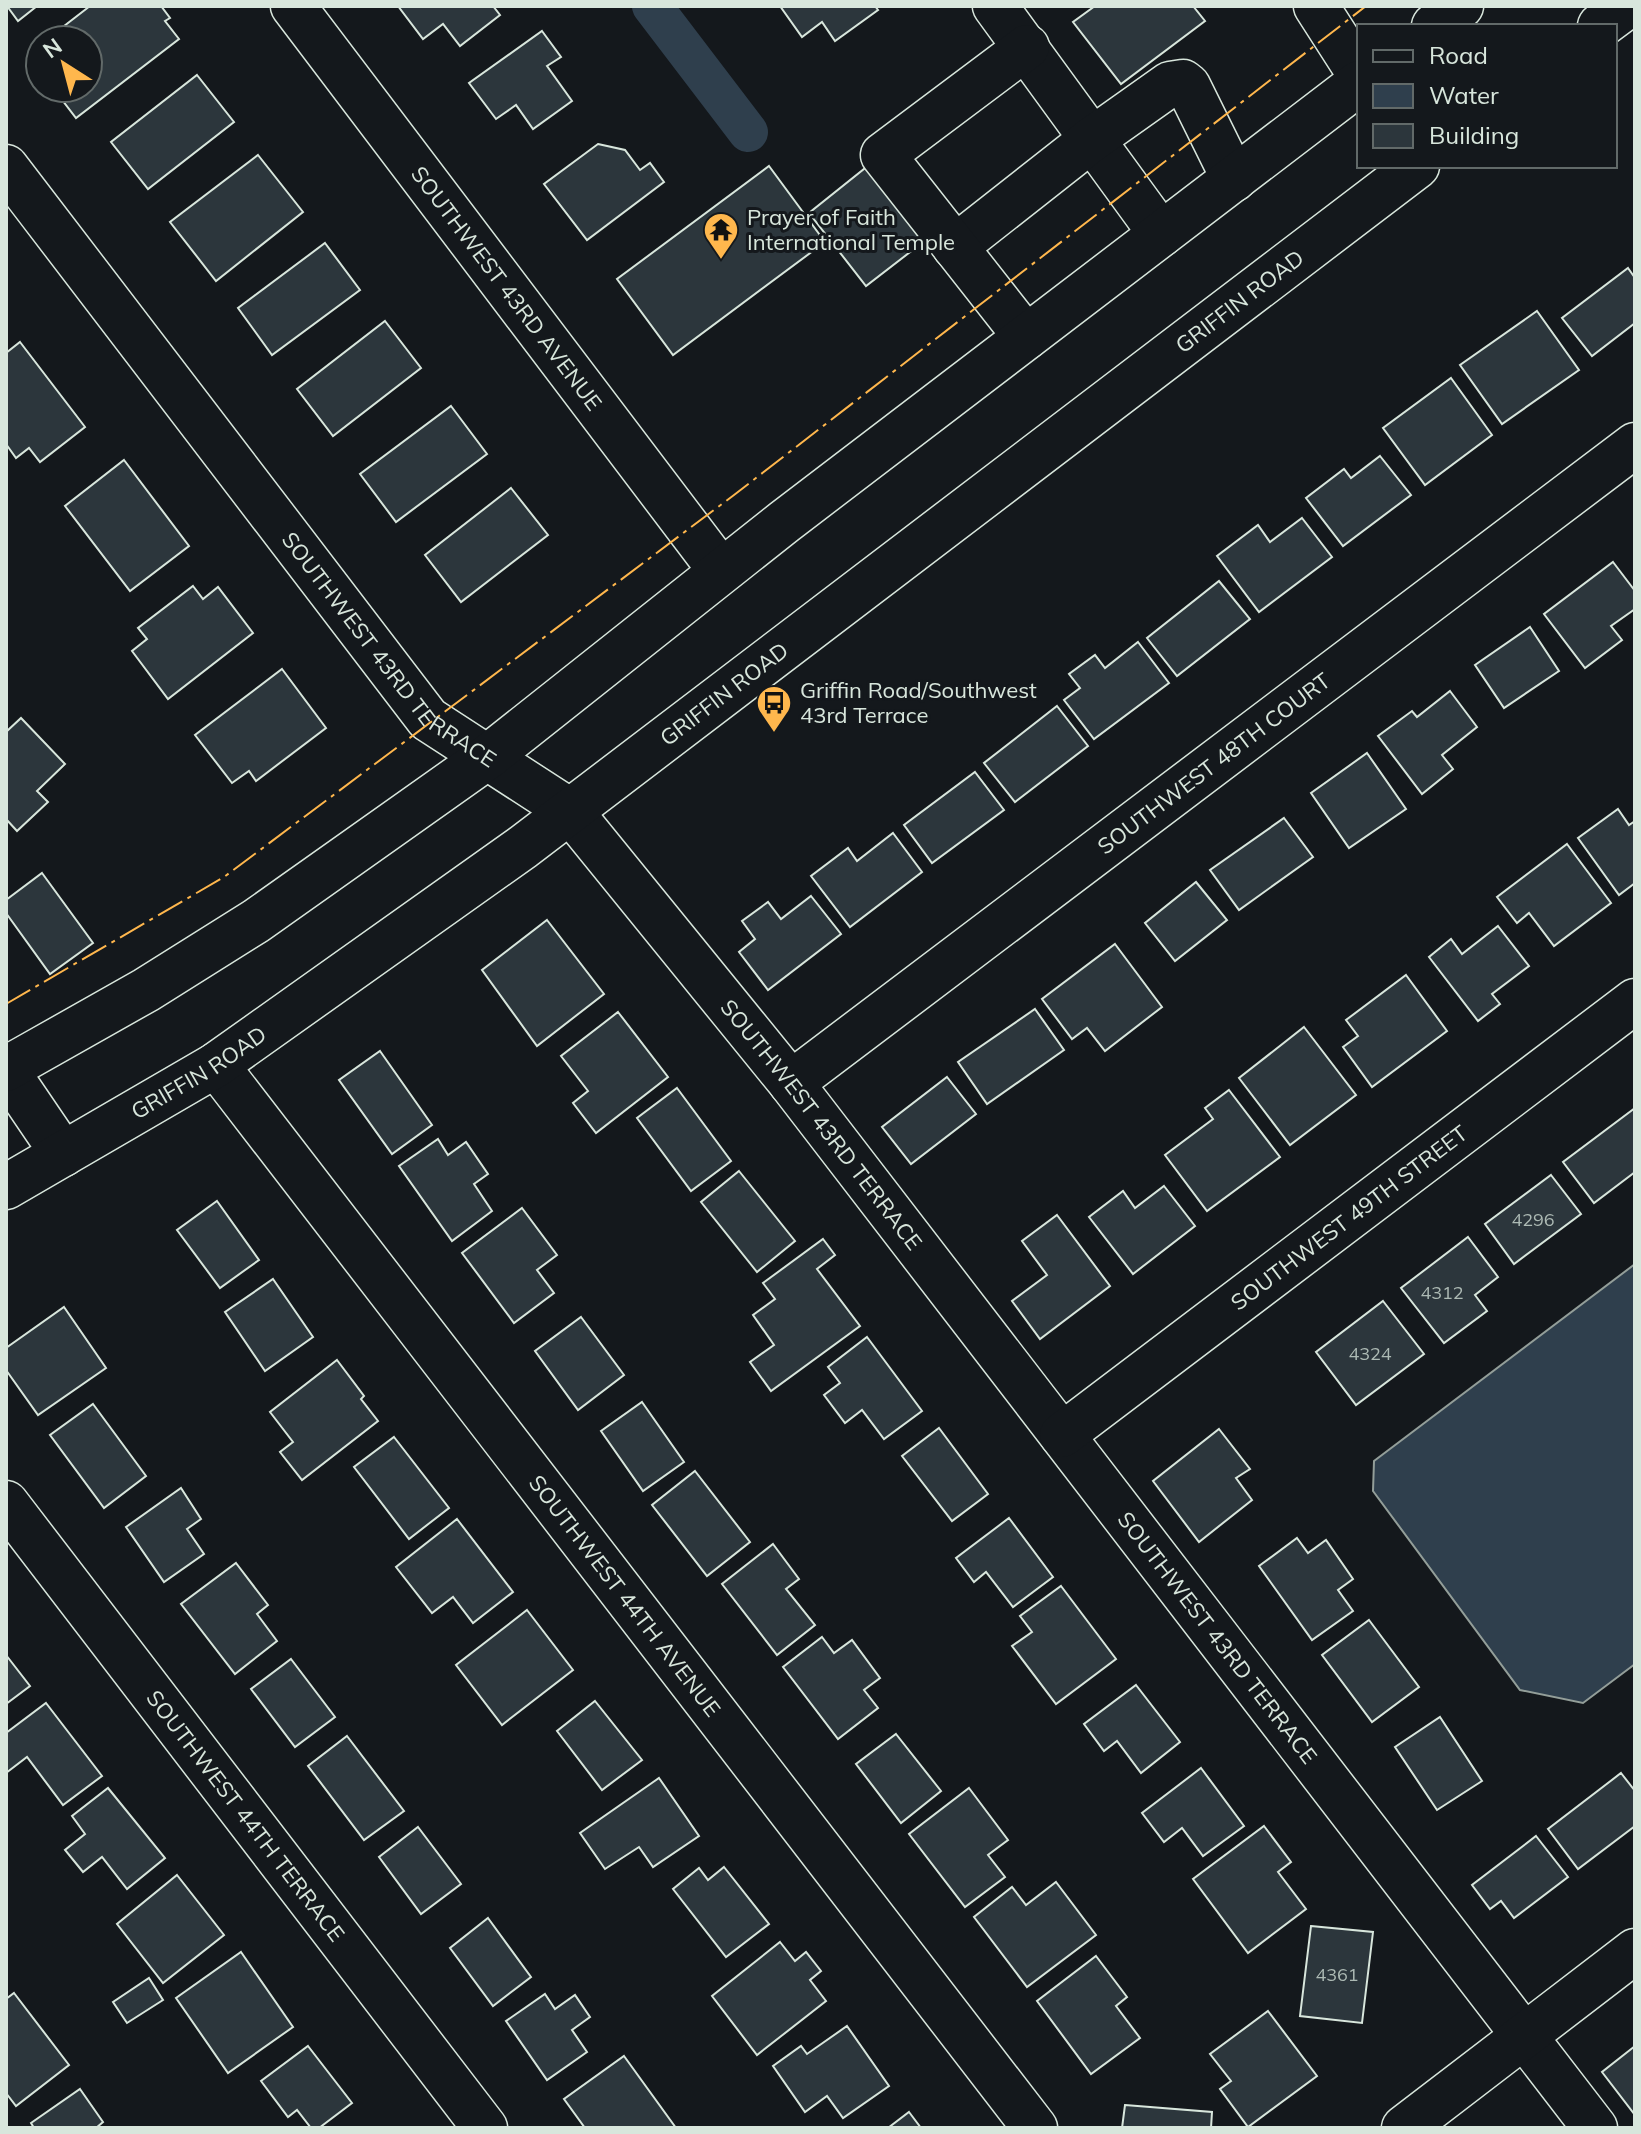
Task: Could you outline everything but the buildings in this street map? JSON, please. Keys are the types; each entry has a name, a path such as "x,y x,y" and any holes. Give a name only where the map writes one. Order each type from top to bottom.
{"street":[{"name":"SOUTHWEST 43RD AVENUE","path":"293,6 721,571"},
{"path":"995,6 1161,234"},
{"path":"1316,6 1357,70"},
{"path":"1437,24 1461,6"},
{"path":"1603,24 1627,6"},
{"path":"1026,337 883,155 1027,47"},
{"path":"955,247 1091,140 1170,84 1183,82 1234,179"},
{"path":"63,1154 6,1070 146,990 256,921 489,756 721,571 1357,85"},
{"name":"SOUTHWEST 43RD TERRACE","path":"6,167 428,719 570,811 791,1083 1595,2128"},
{"name":"GRIFFIN ROAD","path":"6,1187 216,1065 376,954 570,811 1414,168"},
{"name":"SOUTHWEST 48TH COURT","path":"791,1083 1635,445"},
{"name":"SOUTHWEST 49TH STREET","path":"1062,1435 1635,1001"},
{"name":"SOUTHWEST 44TH AVENUE","path":"216,1065 1035,2128"},
{"name":"SOUTHWEST 44TH TERRACE","path":"6,1503 485,2128"},
{"path":"1404,2128 1635,1951"}],"water":[{"path":"1635,1264 1635,1664 1583,1703 1520,1690 1373,1491 1374,1461"}],"waterway":[{"path":"652,6 748,132"}],"power":[{"path":"6,1004 224,877 734,495 1366,6"}],"place":[{"name":"Prayer of Faith International Temple","path":"721,261"},
{"name":"Griffin Road/Southwest 43rd Terrace","path":"774,734"}]}
